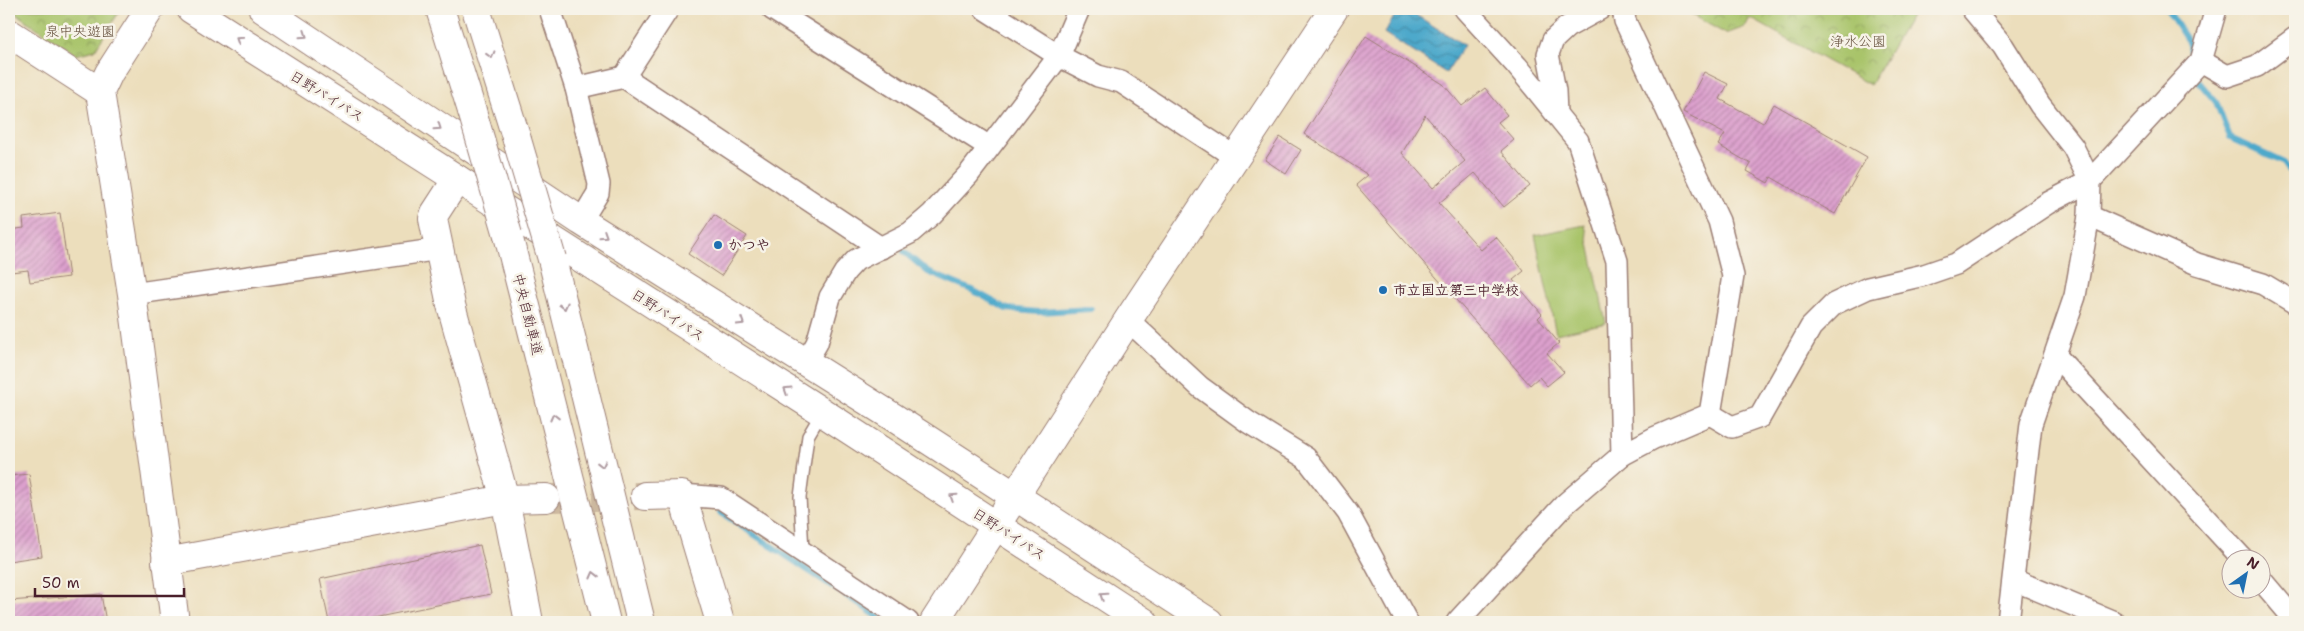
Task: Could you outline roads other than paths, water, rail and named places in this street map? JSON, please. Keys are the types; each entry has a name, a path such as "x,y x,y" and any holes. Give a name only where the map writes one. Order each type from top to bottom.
{"main road":[{"path":"150,9 108,72 100,92 132,294 175,622"},
{"name":"日野バイパス","path":"192,9 822,412 1144,622"},
{"path":"263,9 581,221 806,362 1209,622"},
{"name":"中央自動車道","path":"440,9 508,234 606,622"},
{"path":"476,9 552,259 640,617"},
{"path":"934,622 1128,320 1334,9"},
{"path":"9,33 100,92"},
{"path":"457,180 435,213 433,220 451,305 505,499 529,622"},
{"path":"645,496 682,495 720,622"},
{"path":"166,562 505,499 546,498"}],"street":[{"path":"550,9 576,88 599,184 598,193 581,221"},
{"path":"576,88 624,77 668,9"},
{"path":"772,9 988,146"},
{"path":"985,9 1059,56 1098,76 1121,82 1235,157"},
{"path":"806,362 817,343 830,297 837,284 856,260 910,233 932,214 968,174 1059,56 1079,9"},
{"path":"1465,9 1517,66 1578,141 1617,261 1622,455"},
{"path":"1556,114 1555,91 1548,54 1553,40 1567,27 1600,9"},
{"path":"1623,9 1625,21 1718,221 1733,276 1710,414"},
{"path":"1972,9 2003,46 2040,105 2073,147 2090,181 2089,216 2075,296 2056,356 2031,424 2008,622"},
{"path":"1710,414 1732,427 1760,417 1811,328 1834,304 1868,288 1924,275 1956,264 2048,203 2090,181 2201,61 2216,9"},
{"path":"2201,61 2228,76 2257,66 2295,38"},
{"path":"624,77 881,248"},
{"path":"2089,216 2198,264 2263,284 2295,303"},
{"path":"132,294 440,249"},
{"path":"1128,320 1200,387 1248,422 1306,458 1348,513 1407,622"},
{"path":"2056,356 2233,548"},
{"path":"1457,622 1564,505 1622,455 1654,438 1710,414"},
{"path":"682,495 721,498 908,622"},
{"path":"2014,580 2114,622"},
{"path":"2272,593 2295,620"}],"lane":[{"path":"803,551 800,497 808,436 822,412"}],"water":[{"path":"1399,9 1406,9 1464,45 1446,73 1384,33"}],"waterway":[{"path":"2167,9 2189,43 2191,64"},
{"path":"2193,75 2216,102 2230,138 2284,163 2295,179"},
{"path":"904,252 928,272 974,291 1007,309 1038,312 1091,309"},
{"path":"720,512 886,622"}],"tunnel":[{"path":"550,498 645,496"}],"place":[{"name":"かつや","path":"718,245"},
{"name":"市立国立第三中学校","path":"1383,290"}],"park label":[{"name":"泉中央遊園","path":"80,31"},
{"name":"浄水公園","path":"1858,41"}]}
